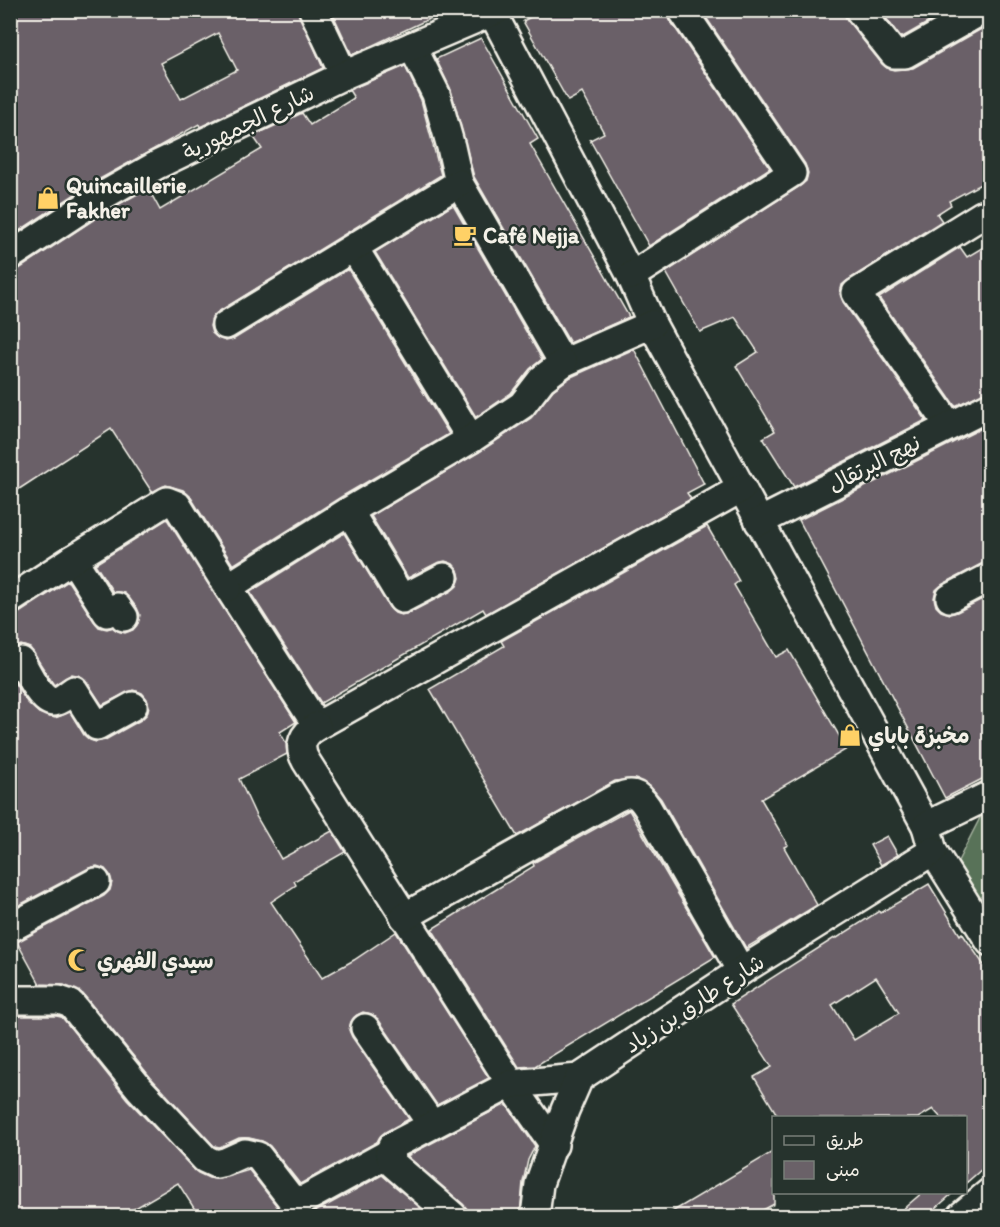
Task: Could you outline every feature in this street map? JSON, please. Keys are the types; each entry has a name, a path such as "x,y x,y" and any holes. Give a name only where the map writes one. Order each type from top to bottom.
{"street":[{"path":"313,10 344,75"},
{"path":"631,276 792,173 682,10"},
{"path":"859,10 894,54 905,54 983,10"},
{"path":"493,11 631,276 652,324 930,839 990,942"},
{"name":"شارع الجمهورية","path":"10,256 97,199 157,165 344,75 493,11"},
{"path":"412,46 435,94 459,183 563,363"},
{"path":"226,325 459,183"},
{"path":"949,425 856,293 982,215"},
{"path":"354,248 471,440"},
{"path":"228,587 349,511 471,440 522,405 542,379 563,363 652,324"},
{"name":"نهج البرتقال","path":"759,522 990,406"},
{"path":"554,1145 511,1084 404,917 302,755 301,747 304,737 317,726 742,488"},
{"path":"10,600 165,501 170,501 177,505 317,726"},
{"path":"349,511 402,599 444,577"},
{"path":"73,559 107,613 117,607 124,617"},
{"path":"950,598 990,577"},
{"path":"10,667 21,661 41,696 49,702 55,702 74,690 97,726 133,706"},
{"path":"404,917 616,798 627,794 635,795 641,798 647,807 741,971"},
{"name":"شارع طارق بن زياد","path":"579,1078 741,971 990,795"},
{"path":"10,928 96,882"},
{"path":"10,1000 59,1000 71,1004 139,1088 201,1156 216,1164 245,1153 258,1156 292,1200 301,1201 389,1153 392,1146 511,1084 579,1078 539,1184 535,1216"},
{"path":"365,1028 432,1125"},
{"path":"389,1153 393,1164 453,1216"},
{"path":"961,1216 990,1192"}],"green space":[{"path":"989,809 989,920 963,882 957,863 983,812"}],"building":[{"path":"18,10 298,10 323,68 200,127 199,124 89,185 10,237 10,14","holes":["218,33 237,70 181,99 161,63"]},
{"path":"331,10 448,10 352,55"},
{"path":"544,10 666,10 669,19 770,168 649,246 590,140 604,133 582,93 568,101 523,21"},
{"path":"701,10 844,10 847,20 882,64 894,70 913,68 990,24 990,179 949,201 951,205 937,214 942,221 848,280 842,285 840,294 843,302 926,420 794,487 763,438 775,431 736,366 758,352 735,317 700,332 666,272 800,186 806,181 808,173 805,164"},
{"path":"880,10 950,10 901,38"},
{"path":"481,38 538,139 530,144 629,317 570,343 474,177 451,90 436,59"},
{"path":"405,66 421,100 441,175 218,312 212,318 210,326 212,333 218,338 226,341 234,339 348,269 449,434 341,497 233,565 190,496 183,490 166,485 152,492 111,429 10,495 10,272 19,269 105,212 148,188 160,210 262,149 253,136 302,113 310,125 354,98 349,90"},
{"path":"453,205 542,359 530,369 511,393 476,417 375,252"},
{"path":"990,243 990,390 955,406 879,298 960,247 967,257"},
{"path":"634,349 704,484 687,493 691,499 486,614 483,609 321,703 250,592 344,533 389,607 395,613 401,615 409,613 451,591 457,586 460,578 453,564 445,561 437,563 408,578 371,516 479,452 531,418 553,390 571,377"},
{"path":"990,424 990,561 943,584 936,590 934,598 936,606 941,611 950,614 990,595 990,775 945,798 799,520"},
{"path":"167,519 296,722 280,732 286,743 287,754 239,779 256,816 281,859 332,831 345,852 294,881 296,885 271,902 322,978 396,932 489,1078 437,1105 378,1019 363,1012 357,1015 351,1022 349,1030 352,1037 409,1119 385,1132 377,1142 300,1184 270,1146 262,1141 239,1138 220,1147 214,1146 151,1078 83,994 64,985 40,984 17,942 104,896 110,890 112,882 105,869 97,866 89,868 10,910 10,683 14,682 27,702 39,713 55,718 70,712 84,735 96,742 105,740 141,720 147,714 149,706 142,693 133,690 102,705 87,682 80,676 72,674 54,685 30,648 21,645 10,649 10,616 19,613 68,581 99,627 107,629 113,627 125,633 133,630 140,615 137,608 124,593 113,592 95,564"},
{"path":"707,526 739,581 734,585 776,657 789,650 847,749 761,799 788,845 784,847 817,905 746,948 661,799 650,786 635,779 615,781 517,836 430,689 504,646 501,641"},
{"path":"629,810 715,957 535,1066 519,1067 432,929 534,866 533,863"},
{"path":"887,836 898,855 881,865 870,845"},
{"path":"929,884 960,935 962,933 990,974 990,1162 967,1182 967,1116 939,1116 933,1109 921,1116 778,1116 754,1077 772,1067 731,1004 879,911 880,913","holes":["876,977 899,1013 854,1040 832,1005"]},
{"path":"20,1016 62,1017 127,1099 198,1173 219,1179 249,1170 280,1210 286,1215 293,1216 199,1216 178,1183 132,1210 136,1216 10,1216 10,1021"},
{"path":"506,1104 535,1146 528,1160 523,1182 520,1216 468,1216 468,1210 463,1204 407,1156"},
{"path":"772,1152 774,1204 752,1216 665,1216"},
{"path":"382,1175 430,1216 293,1216 313,1213"},
{"path":"921,1194 952,1194 927,1216 895,1216"}],"place":[{"name":"Quincaillerie Fakher","path":"48,198"},
{"name":"Café Nejja","path":"465,235"},
{"name":"مخبزة باباي","path":"850,735"},
{"name":"سيدي الفهري","path":"79,960"}]}
